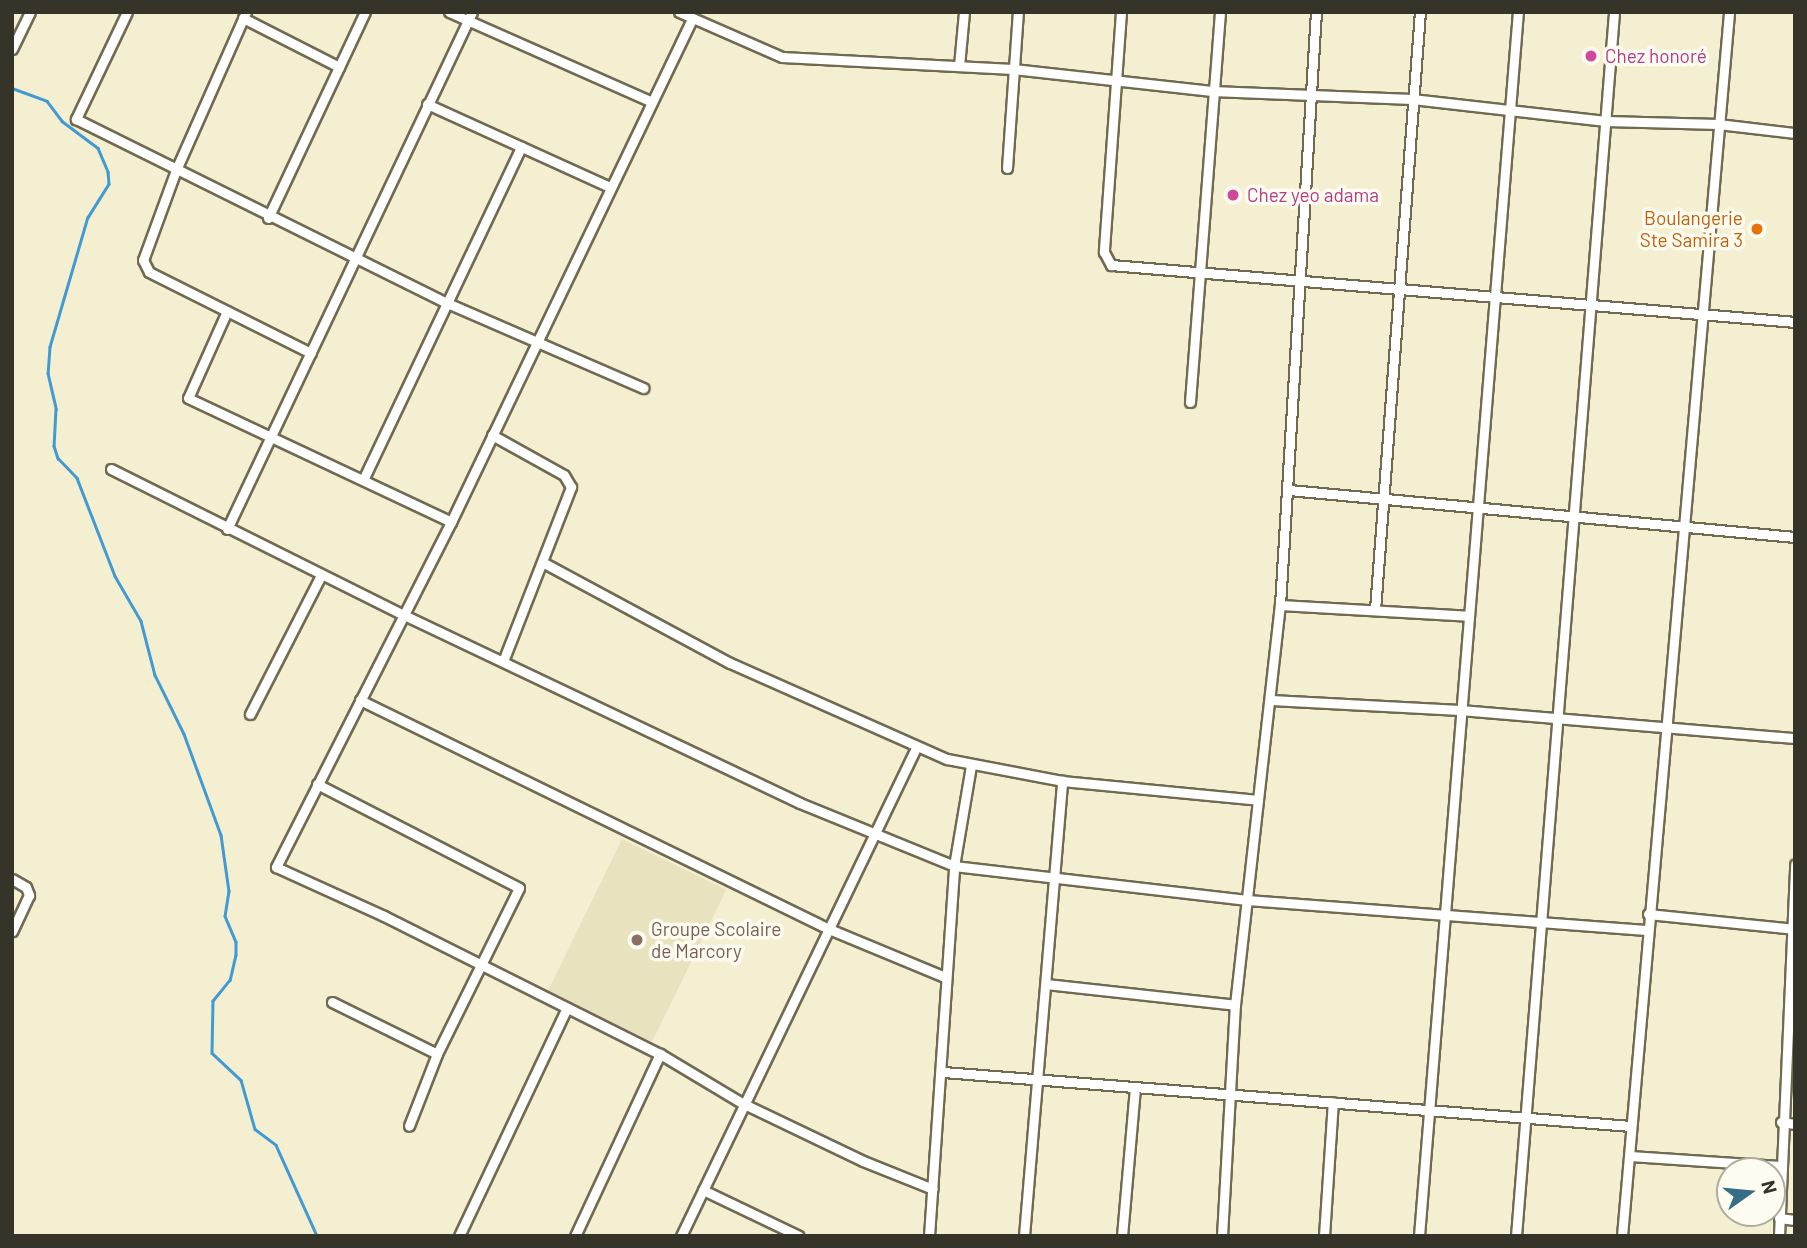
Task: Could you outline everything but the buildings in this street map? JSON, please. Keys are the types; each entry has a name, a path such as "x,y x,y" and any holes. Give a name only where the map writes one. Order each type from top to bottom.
{"street":[{"path":"12,49 30,12"},
{"path":"127,12 76,119 268,218 447,303 534,344 643,388"},
{"path":"268,218 365,12"},
{"path":"449,12 470,17 652,102"},
{"path":"679,12 782,57 1013,69 1212,90 1412,99 1606,121 1718,124 1795,133"},
{"path":"960,66 964,12"},
{"path":"1007,168 1018,12"},
{"path":"1121,12 1106,260 1111,265 1795,322"},
{"path":"1191,402 1212,90 1220,12"},
{"path":"1222,1236 1235,1005 1271,700 1289,490 1316,12"},
{"path":"1375,610 1420,12"},
{"path":"1419,1236 1475,509 1496,299 1518,12"},
{"path":"1516,1236 1614,12"},
{"path":"1622,1236 1646,930 1729,12"},
{"path":"311,353 149,272 143,260 176,170 245,15 340,67"},
{"path":"227,529 470,17"},
{"path":"692,19 451,522 276,867 660,1055 743,1103 863,1161 933,1189"},
{"path":"428,104 610,187"},
{"path":"363,480 521,147"},
{"path":"227,311 188,398 451,522"},
{"path":"492,435 564,475 571,487 544,563 503,661"},
{"path":"111,469 404,615 876,837 954,866 1056,875 1247,900 1646,930"},
{"path":"1289,490 1795,537"},
{"path":"544,563 730,663 916,748 971,765 1062,781 1258,800"},
{"path":"250,714 321,575"},
{"path":"1280,605 1468,616"},
{"path":"360,700 829,929 945,976"},
{"path":"1271,700 1460,710 1795,738"},
{"path":"681,1236 743,1103 876,837 916,748"},
{"path":"929,1236 943,1072 945,976 954,866 971,765"},
{"path":"1024,1236 1062,781"},
{"path":"317,784 519,888 437,1054 409,1126"},
{"path":"1780,1157 1790,1027 1795,864"},
{"path":"12,879 26,887 29,895 12,931"},
{"path":"1648,915 1793,929"},
{"path":"1046,984 1235,1005"},
{"path":"332,1002 437,1054"},
{"path":"459,1236 566,1010"},
{"path":"575,1236 660,1055"},
{"path":"943,1072 1631,1126"},
{"path":"1122,1236 1135,1088"},
{"path":"1324,1236 1333,1102"},
{"path":"1781,1122 1795,1124"},
{"path":"1630,1156 1716,1162"},
{"path":"703,1191 799,1236"}],"shaded area":[{"name":"Groupe Scolaire de Marcory","path":"622,839 726,890 652,1042 548,991"}],"waterway":[{"path":"12,88 47,101 62,121 98,148 108,172 109,184 88,217 50,347 48,373 56,409 54,446 58,458 77,478 115,576 141,621 155,675 184,734 221,835 229,891 225,916 236,942 236,955 230,980 213,1001 212,1053 241,1080 255,1129 276,1145 317,1236"}],"place":[{"name":"Chez honoré","path":"1591,56"},
{"name":"Chez yeo adama","path":"1233,195"},
{"name":"Boulangerie Ste Samira 3","path":"1757,229"},
{"name":"Groupe Scolaire de Marcory","path":"637,940"}]}
